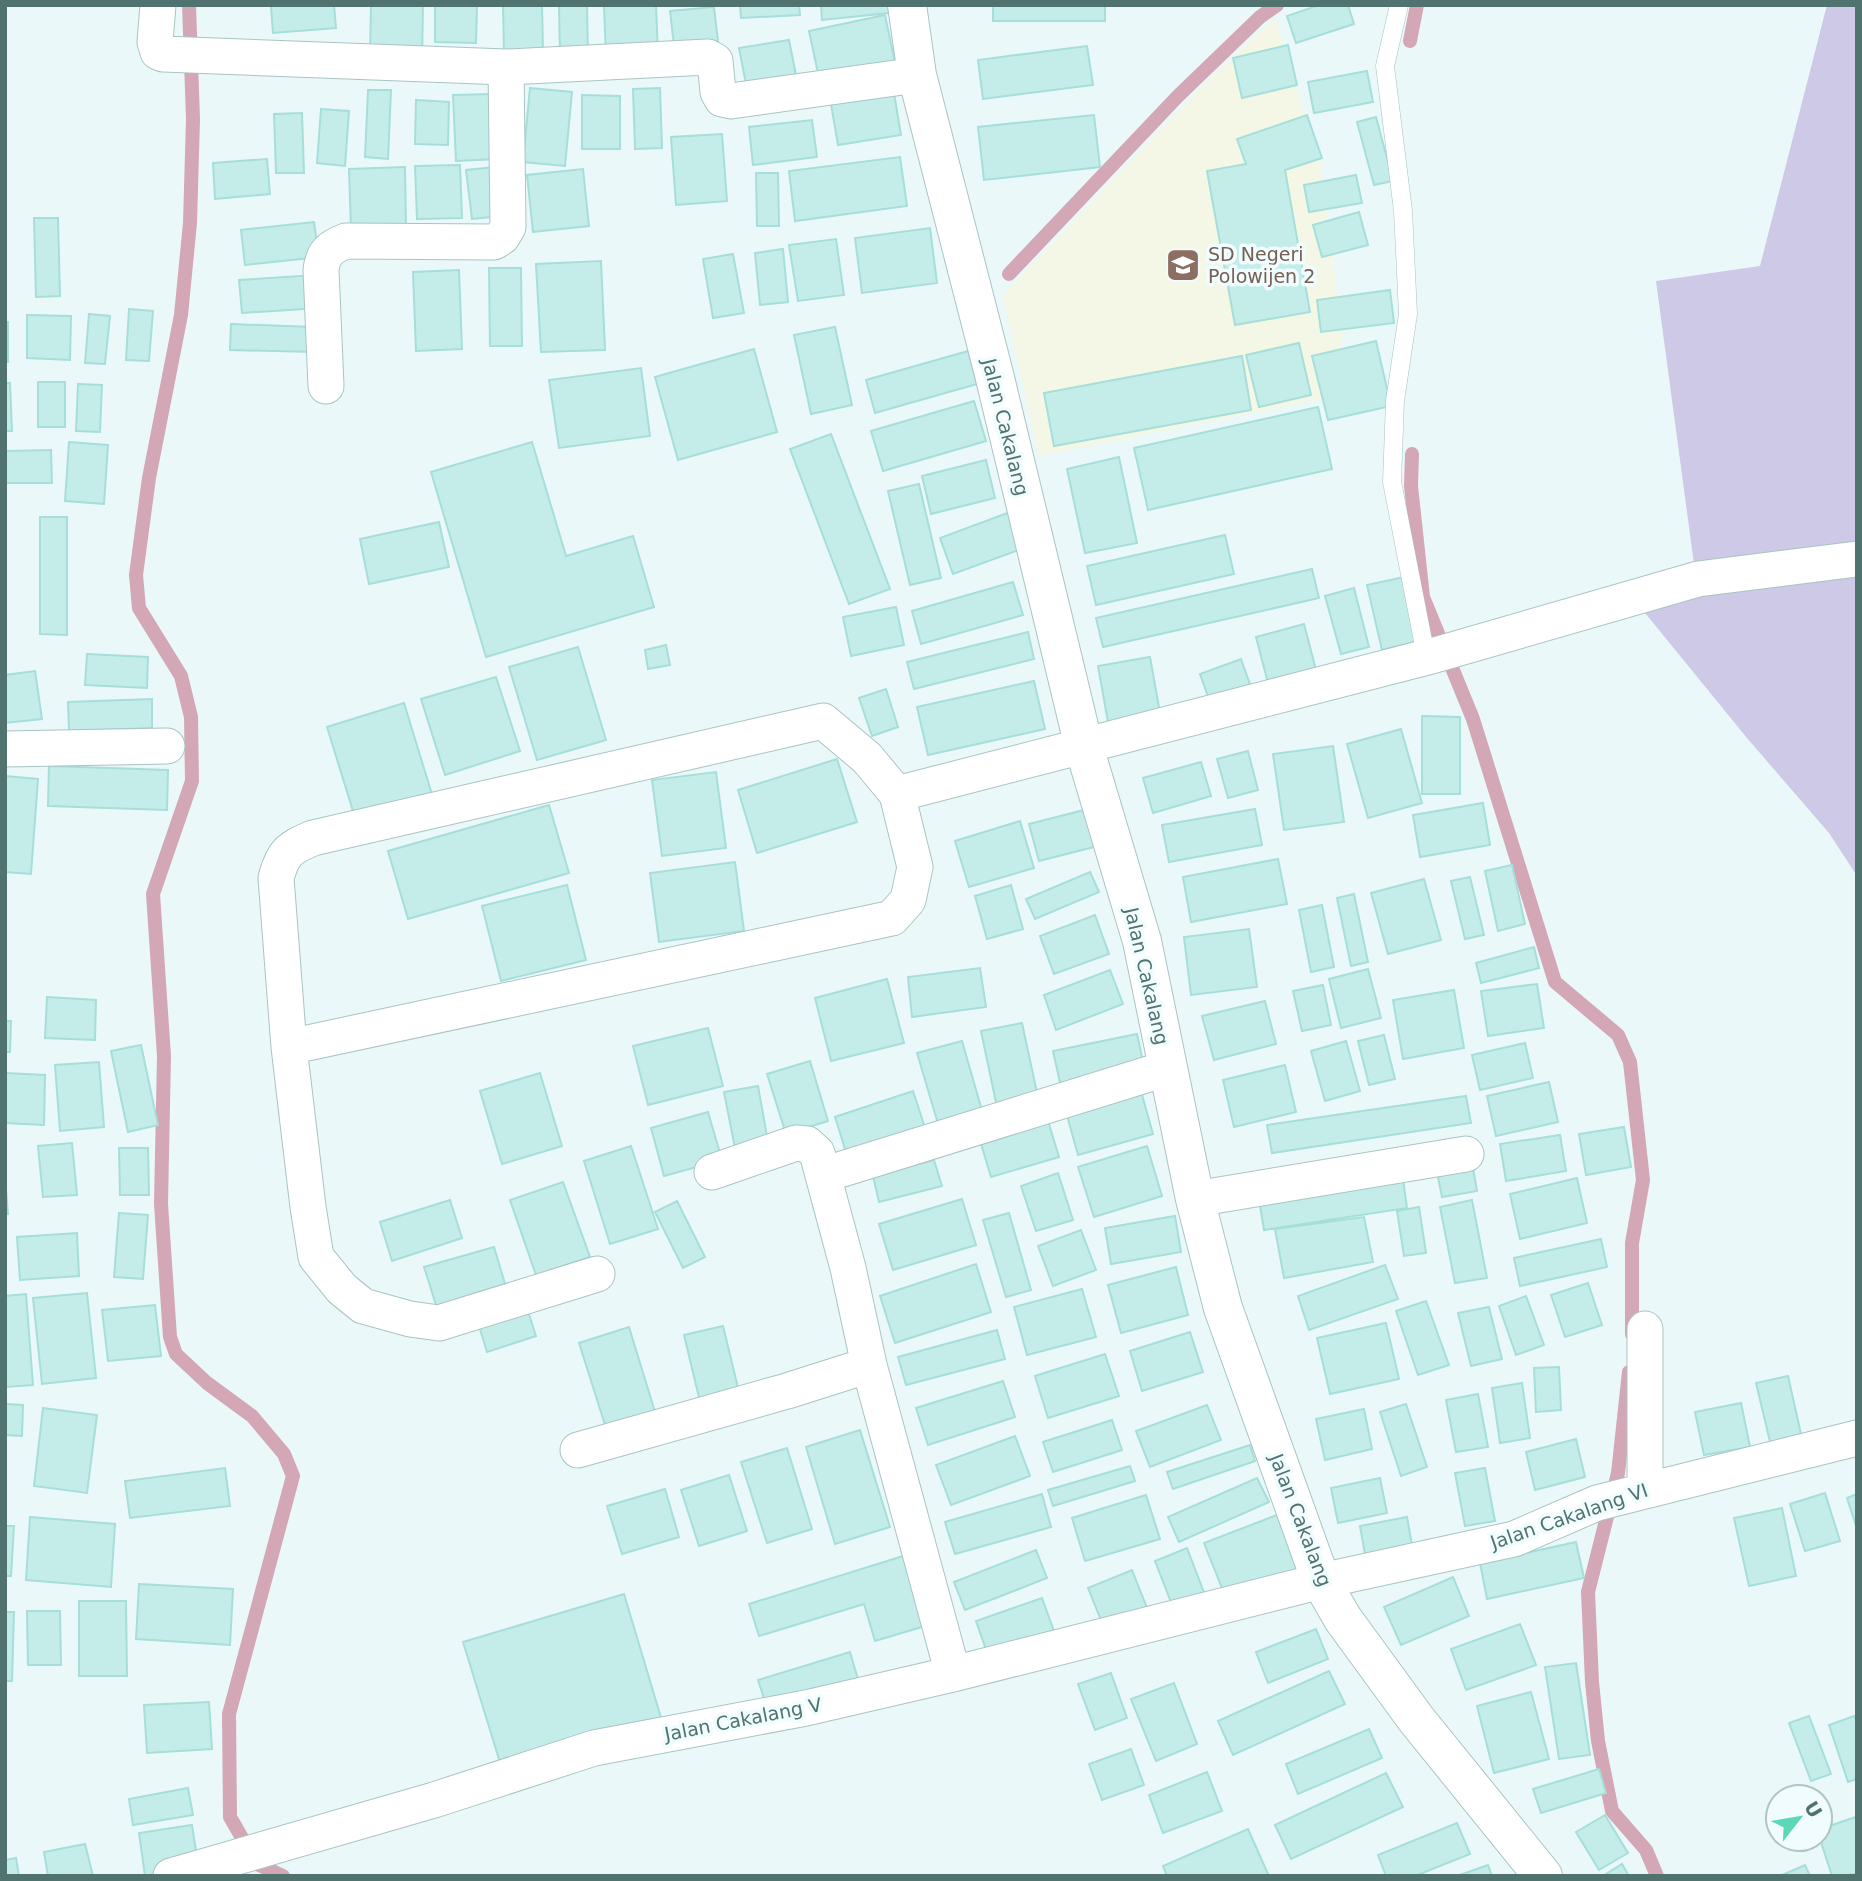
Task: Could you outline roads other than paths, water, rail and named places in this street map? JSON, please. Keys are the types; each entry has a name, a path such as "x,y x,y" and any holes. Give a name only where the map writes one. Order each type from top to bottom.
{"street":[{"path":"158,5 155,42 156,49 163,54 506,67 712,58 715,61 718,92 722,99 731,101 916,75"},
{"name":"Jalan Cakalang","path":"907,5 916,75 994,374 1084,747 1142,941 1195,1199 1223,1308 1321,1581 1343,1619 1416,1719 1543,1876"},
{"path":"326,386 321,270 323,257 333,246 346,241 494,242 502,237 508,228 506,67"},
{"path":"897,794 1443,652 1698,579 1857,559"},
{"path":"289,1047 892,918 908,900 915,867 897,794 867,758 823,721 313,838 291,847 281,861 276,877 289,1047 316,1257 342,1289 363,1306 410,1320 439,1323 597,1274"},
{"path":"5,749 167,746"},
{"path":"822,1175 1168,1068"},
{"path":"712,1172 801,1142 807,1143 817,1153 848,1268 869,1365 953,1674"},
{"path":"1195,1199 1466,1154"},
{"path":"1639,1491 1644,1329"},
{"path":"578,1450 869,1365"},
{"name":"Jalan Cakalang VI","path":"1321,1581 1514,1539 1597,1503 1857,1438"},
{"name":"Jalan Cakalang V","path":"171,1876 434,1800 594,1748 806,1708 953,1674 1321,1581"}],"lane":[{"path":"1399,5 1385,66 1403,211 1408,314 1395,401 1392,482 1443,652"}],"waterway":[{"path":"189,5 193,119 190,223 181,315 149,478 136,575 139,608 181,676 191,717 192,781 153,894 164,1056 161,1204 170,1337 176,1354 207,1383 252,1416 284,1454 293,1476 229,1714 230,1817 257,1864 283,1876"},
{"path":"1009,274 1178,96 1260,17 1277,5"},
{"path":"1410,41 1417,5"},
{"path":"1412,454 1411,486 1423,597 1473,719 1555,982 1618,1035 1630,1062 1643,1180 1632,1243 1632,1334"},
{"path":"1629,1372 1618,1473 1588,1592 1592,1682 1598,1741 1612,1811 1646,1850 1657,1876"}],"place":[{"name":"SD Negeri Polowijen 2","path":"1183,265"}]}
